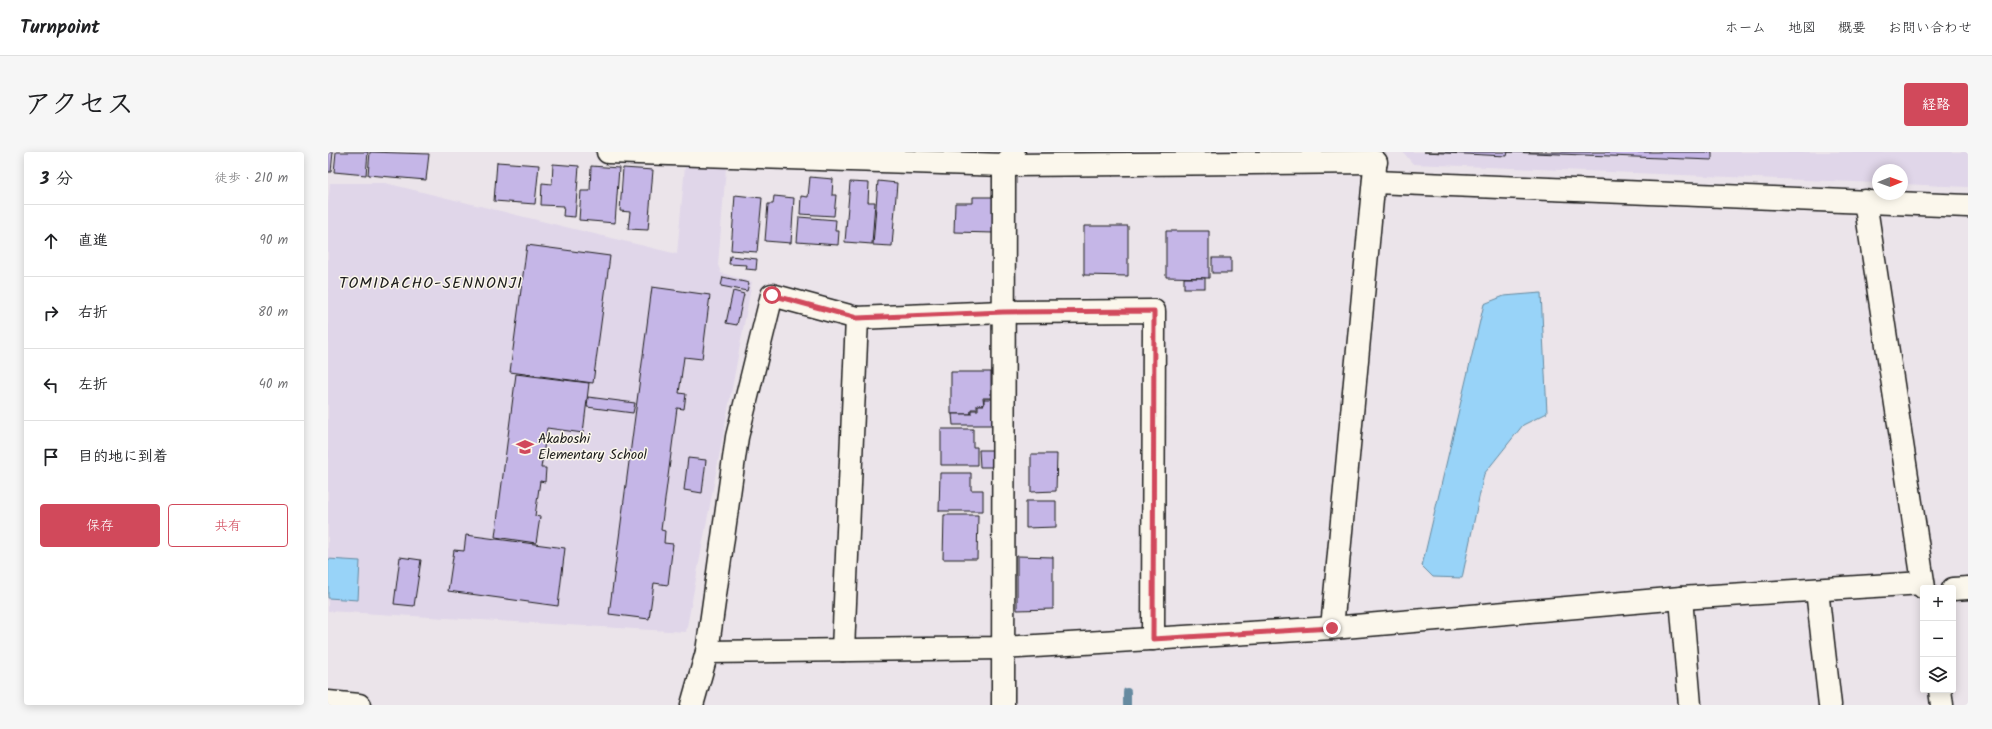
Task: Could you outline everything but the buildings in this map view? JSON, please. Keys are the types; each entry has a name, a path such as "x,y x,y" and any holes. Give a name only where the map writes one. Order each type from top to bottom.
{"street":[{"path":"608,152 1375,165 1865,201 1968,206"},
{"path":"1003,705 1003,312 1010,159"},
{"path":"1332,628 1375,165"},
{"path":"1865,201 1923,585"},
{"path":"692,705 707,652 737,437 772,295 857,318 1003,312 1154,311 1153,639"},
{"path":"843,650 857,318"},
{"path":"707,652 1002,648 1332,628 1681,598 1920,585"},
{"path":"1956,589 1968,588"},
{"path":"1817,590 1830,705"},
{"path":"1681,598 1690,705"},
{"path":"1940,693 1942,705"},
{"path":"328,702 359,705"}],"shaded area":[{"path":"1403,152 1968,152 1968,187 1908,184 1908,164 1872,164 1872,183 1413,164"},
{"name":"Akaboshi Elementary School","path":"685,166 726,168 718,265 721,273 752,282 686,632 328,611 328,204 330,183 385,183 677,254"}],"water":[{"path":"1541,293 1547,413 1523,425 1484,474 1462,578 1433,577 1422,566 1484,304 1504,296"},
{"path":"328,559 360,561 358,600 328,598"}],"waterway":[{"path":"1127,692 1127,705"}],"place":[{"name":"Akaboshi Elementary School","path":"525,447"}],"district":[{"name":"TOMIDACHO-SENNONJI","path":"431,283"}],"route":[{"path":"772,295 857,318 1003,312 1154,311 1153,639 1332,628"}]}
